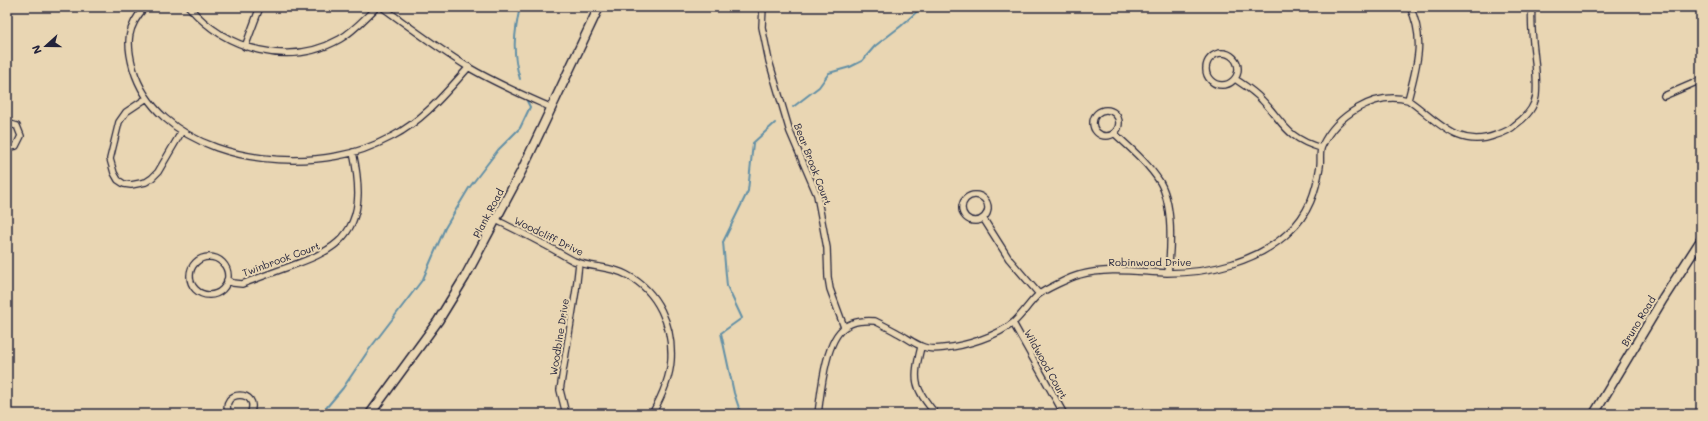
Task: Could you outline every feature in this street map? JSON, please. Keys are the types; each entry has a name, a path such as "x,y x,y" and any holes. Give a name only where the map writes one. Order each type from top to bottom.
{"street":[{"path":"145,7 135,18 129,34 129,53 135,72 147,98 158,112 182,131 221,149 259,159 294,160 336,156 353,152 393,136 407,128 439,101 469,67"},
{"path":"189,7 205,24 222,36 245,46 260,51 273,53 300,52 320,47 339,39 355,29 377,7"},
{"path":"245,46 260,7"},
{"path":"382,7 429,41 469,67 510,89 552,108"},
{"name":"Plank Road","path":"370,414 438,321 465,277 496,220 552,108 599,7"},
{"name":"Bear Brook Court","path":"768,7 763,7 762,27 769,61 790,132 818,195 828,248 828,277 830,289 844,327"},
{"path":"1408,100 1420,42 1418,25 1410,7"},
{"path":"1235,78 1258,96 1295,137 1320,148 1338,123 1354,110 1379,101 1402,99 1408,100 1453,134 1463,138 1475,140 1490,138 1512,129 1532,108 1536,98 1532,7"},
{"path":"1220,54 1233,58 1238,68 1235,78 1225,85 1214,82 1208,77 1206,69 1211,59 1220,54"},
{"path":"1664,96 1701,80"},
{"path":"147,98 126,112 119,122 110,159 114,173 118,180 124,184 131,185 146,182 152,178 158,172 182,131"},
{"path":"1104,111 1114,114 1118,123 1114,133 1108,136 1097,133 1093,123 1098,113 1104,111"},
{"path":"7,124 17,126 21,136 16,146 7,148"},
{"path":"1114,133 1140,157 1160,183 1167,205 1169,222 1170,258 1168,273"},
{"name":"Robinwood Drive","path":"844,327 859,322 875,321 922,347 942,348 963,345 993,334 1013,322 1039,294 1078,275 1098,271 1168,273 1190,272 1223,266 1258,253 1270,247 1289,232 1302,218 1312,201 1317,186 1321,161 1320,148"},
{"name":"Twinbrook Court","path":"227,280 233,283 242,284 326,252 344,237 355,215 358,196 358,176 353,152"},
{"path":"978,196 984,200 988,210 983,218 977,221 966,218 963,207 968,198 978,196"},
{"path":"983,218 1009,259 1039,294"},
{"name":"Woodcliff Drive","path":"496,220 579,263 600,266 626,274 644,286 661,308 666,319 670,339 671,359 665,386 660,400 652,414"},
{"name":"Bruno Road","path":"1594,414 1663,299 1701,240"},
{"name":"Twinbrook Court","path":"208,257 215,258 222,262 226,268 227,280 219,291 213,294 206,294 199,292 190,281 191,270 194,263 200,259 208,257"},
{"name":"Woodbine Drive","path":"566,414 560,390 579,263"},
{"name":"Wildwood Court","path":"1013,322 1064,414"},
{"path":"818,414 824,370 832,345 837,335 844,327"},
{"path":"922,347 915,380 918,390 936,414"},
{"path":"228,414 227,406 230,399 240,395 247,397 251,402 252,409 250,414"}],"waterway":[{"path":"520,7 516,26 515,43 517,70 520,79"},
{"path":"793,107 819,87 829,73 850,67 862,61 875,46 901,26 922,7"},
{"path":"321,414 343,388 368,351 423,279 445,228 469,188 498,150 520,128 530,107 527,101"},
{"path":"741,414 734,393 721,333 742,318 727,286 723,242 748,191 753,143 775,123"}]}
